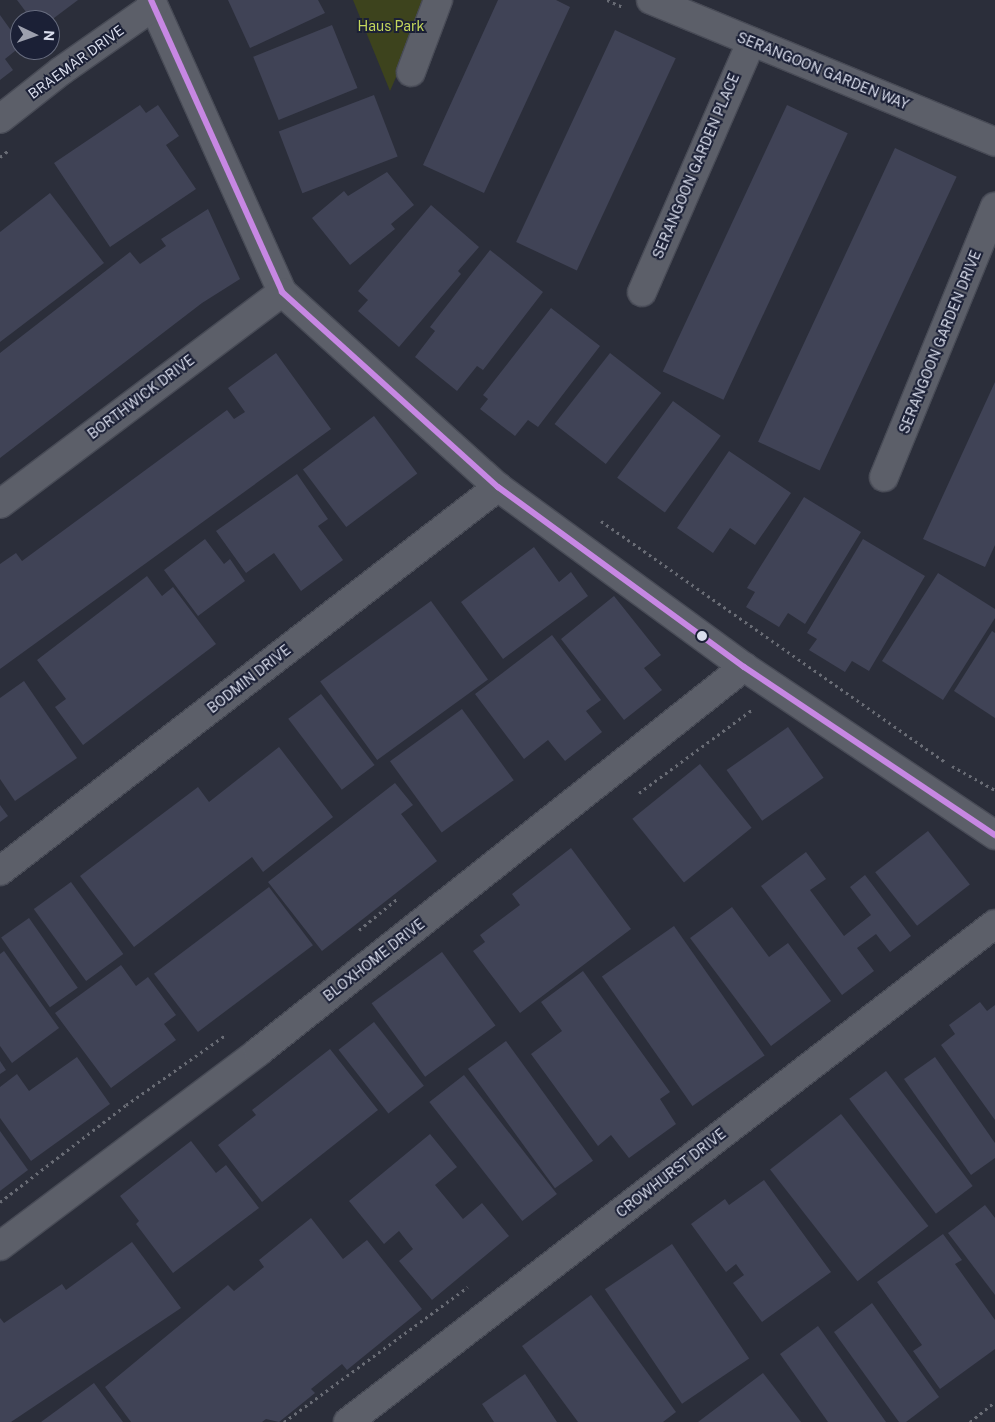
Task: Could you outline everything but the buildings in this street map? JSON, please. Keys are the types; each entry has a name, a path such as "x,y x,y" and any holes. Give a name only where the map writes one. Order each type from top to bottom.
{"street":[{"path":"411,72 438,0"},
{"name":"SERANGOON GARDEN WAY","path":"651,0 995,142"},
{"path":"153,3 282,292 498,487 744,667 995,835"},
{"name":"BRAEMAR DRIVE","path":"0,119 153,3"},
{"name":"SERANGOON GARDEN PLACE","path":"642,292 751,42"},
{"name":"SERANGOON GARDEN DRIVE","path":"884,478 995,207"},
{"name":"BORTHWICK DRIVE","path":"0,504 282,292"},
{"name":"BODMIN DRIVE","path":"0,871 498,487"},
{"name":"BLOXHOME DRIVE","path":"0,1246 258,1052 744,667"},
{"name":"CROWHURST DRIVE","path":"348,1422 995,924"}],"path":[{"path":"598,519 953,767 995,790"},
{"path":"970,1422 995,1402"}],"green space":[{"name":"Haus Park","path":"353,0 430,0 390,91"}],"transit line":[{"path":"151,0 282,292 498,487 744,667 995,835"}]}
